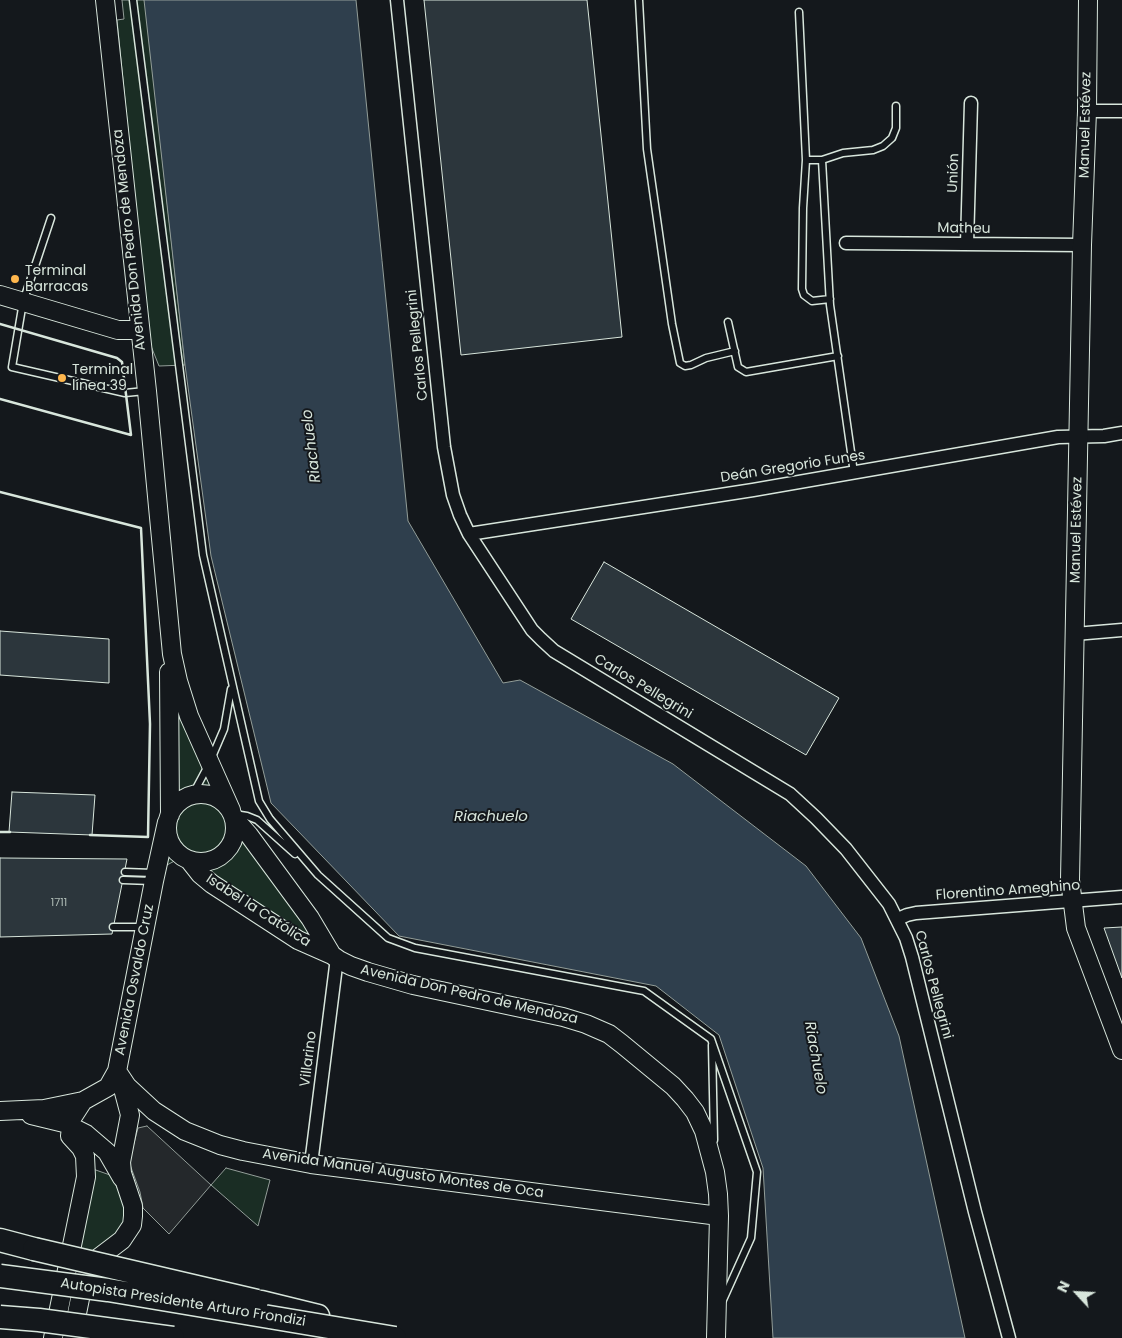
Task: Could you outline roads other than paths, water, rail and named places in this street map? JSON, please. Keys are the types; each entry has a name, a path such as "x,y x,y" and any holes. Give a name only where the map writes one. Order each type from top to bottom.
{"highway":[{"path":"0,1240 406,1338"},
{"name":"Autopista Presidente Arturo Frondizi","path":"0,1276 108,1290 395,1338"},
{"path":"0,1317 39,1320 173,1338"}],"main road":[{"name":"Manuel Estévez","path":"1088,0 1070,880 1078,936 1122,1050"},
{"name":"Avenida Don Pedro de Mendoza","path":"106,1 139,330 147,391 169,628 178,681 189,716 209,764 232,814 314,925 334,957 351,966 380,976 575,1019 609,1034 673,1086 685,1099 695,1112 704,1131 715,1172 719,1216 716,1338"},
{"path":"0,295 118,330 139,330"},
{"name":"Avenida Don Pedro de Mendoza","path":"168,818 169,628"},
{"path":"200,793 214,796 226,804 232,814 234,835 226,851 217,858 206,862 188,860 175,850 168,837 168,818 179,802 193,794 200,793"},
{"name":"Avenida Osvaldo Cruz","path":"72,1338 85,1274 97,1259 122,1240 132,1225 134,1216 133,1206 122,1174 122,1162 130,1115 120,1076 145,928 168,818"},
{"name":"Avenida Osvaldo Cruz","path":"154,881 172,864 181,860 188,860"},
{"name":"Isabel la Católica","path":"188,860 212,884 298,940 334,957"},
{"path":"4,1111 52,1108 83,1101 108,1087 120,1076"},
{"name":"Avenida Manuel Augusto Montes de Oca","path":"120,1076 154,1111 185,1131 220,1145 311,1164 719,1216"},
{"path":"53,1338 86,1178 86,1165 81,1148 70,1136 72,1118 83,1101"},
{"path":"4,1111 38,1116 70,1125 86,1134 103,1147 114,1162 125,1185"}],"street":[{"name":"Carlos Pellegrini","path":"397,0 444,446 453,495 470,534 532,630 541,639 554,650 790,794 846,849 889,904 898,919 912,957 1009,1338"},
{"name":"Unión","path":"967,244 971,103"},
{"path":"1087,111 1122,111"},
{"name":"Matheu","path":"846,243 1082,246"},
{"name":"Deán Gregorio Funes","path":"470,534 854,473 1058,438 1104,436 1122,433"},
{"path":"1075,634 1122,630"},
{"name":"Florentino Ameghino","path":"898,919 916,913 1122,898"},
{"name":"Villarino","path":"311,1164 334,957"}],"lane":[{"path":"133,0 203,555 259,802 270,820 318,875"},
{"path":"639,0 647,148 672,324 680,363 685,366 691,365 706,358 734,351"},
{"path":"799,12 806,160 803,208 802,289 804,295 812,301 830,299"},
{"path":"806,160 822,160 843,153 873,150 883,146 892,138 896,128 896,106"},
{"path":"822,160 830,299 854,473"},
{"path":"51,218 23,302 12,367 125,393 147,391"},
{"path":"728,322 738,366 746,372 838,356"},
{"path":"193,794 209,764 224,729 232,686"},
{"path":"232,814 247,816 261,823 382,934 400,943 415,948 644,991 712,1039 757,1172 751,1238 717,1313"},
{"path":"125,872 154,881"},
{"path":"123,880 154,881"},
{"path":"113,927 145,928"},
{"path":"712,1039 715,1172"}],"water":[{"name":"Riachuelo","path":"144,0 356,0 408,521 503,683 520,680 673,764 806,866 861,938 899,1036 965,1338 773,1338 763,1168 719,1035 656,986 399,936 271,803 211,556 185,365"}],"place":[{"name":"Terminal Barracas","path":"15,279"},
{"name":"Terminal línea 39","path":"62,378"}]}
